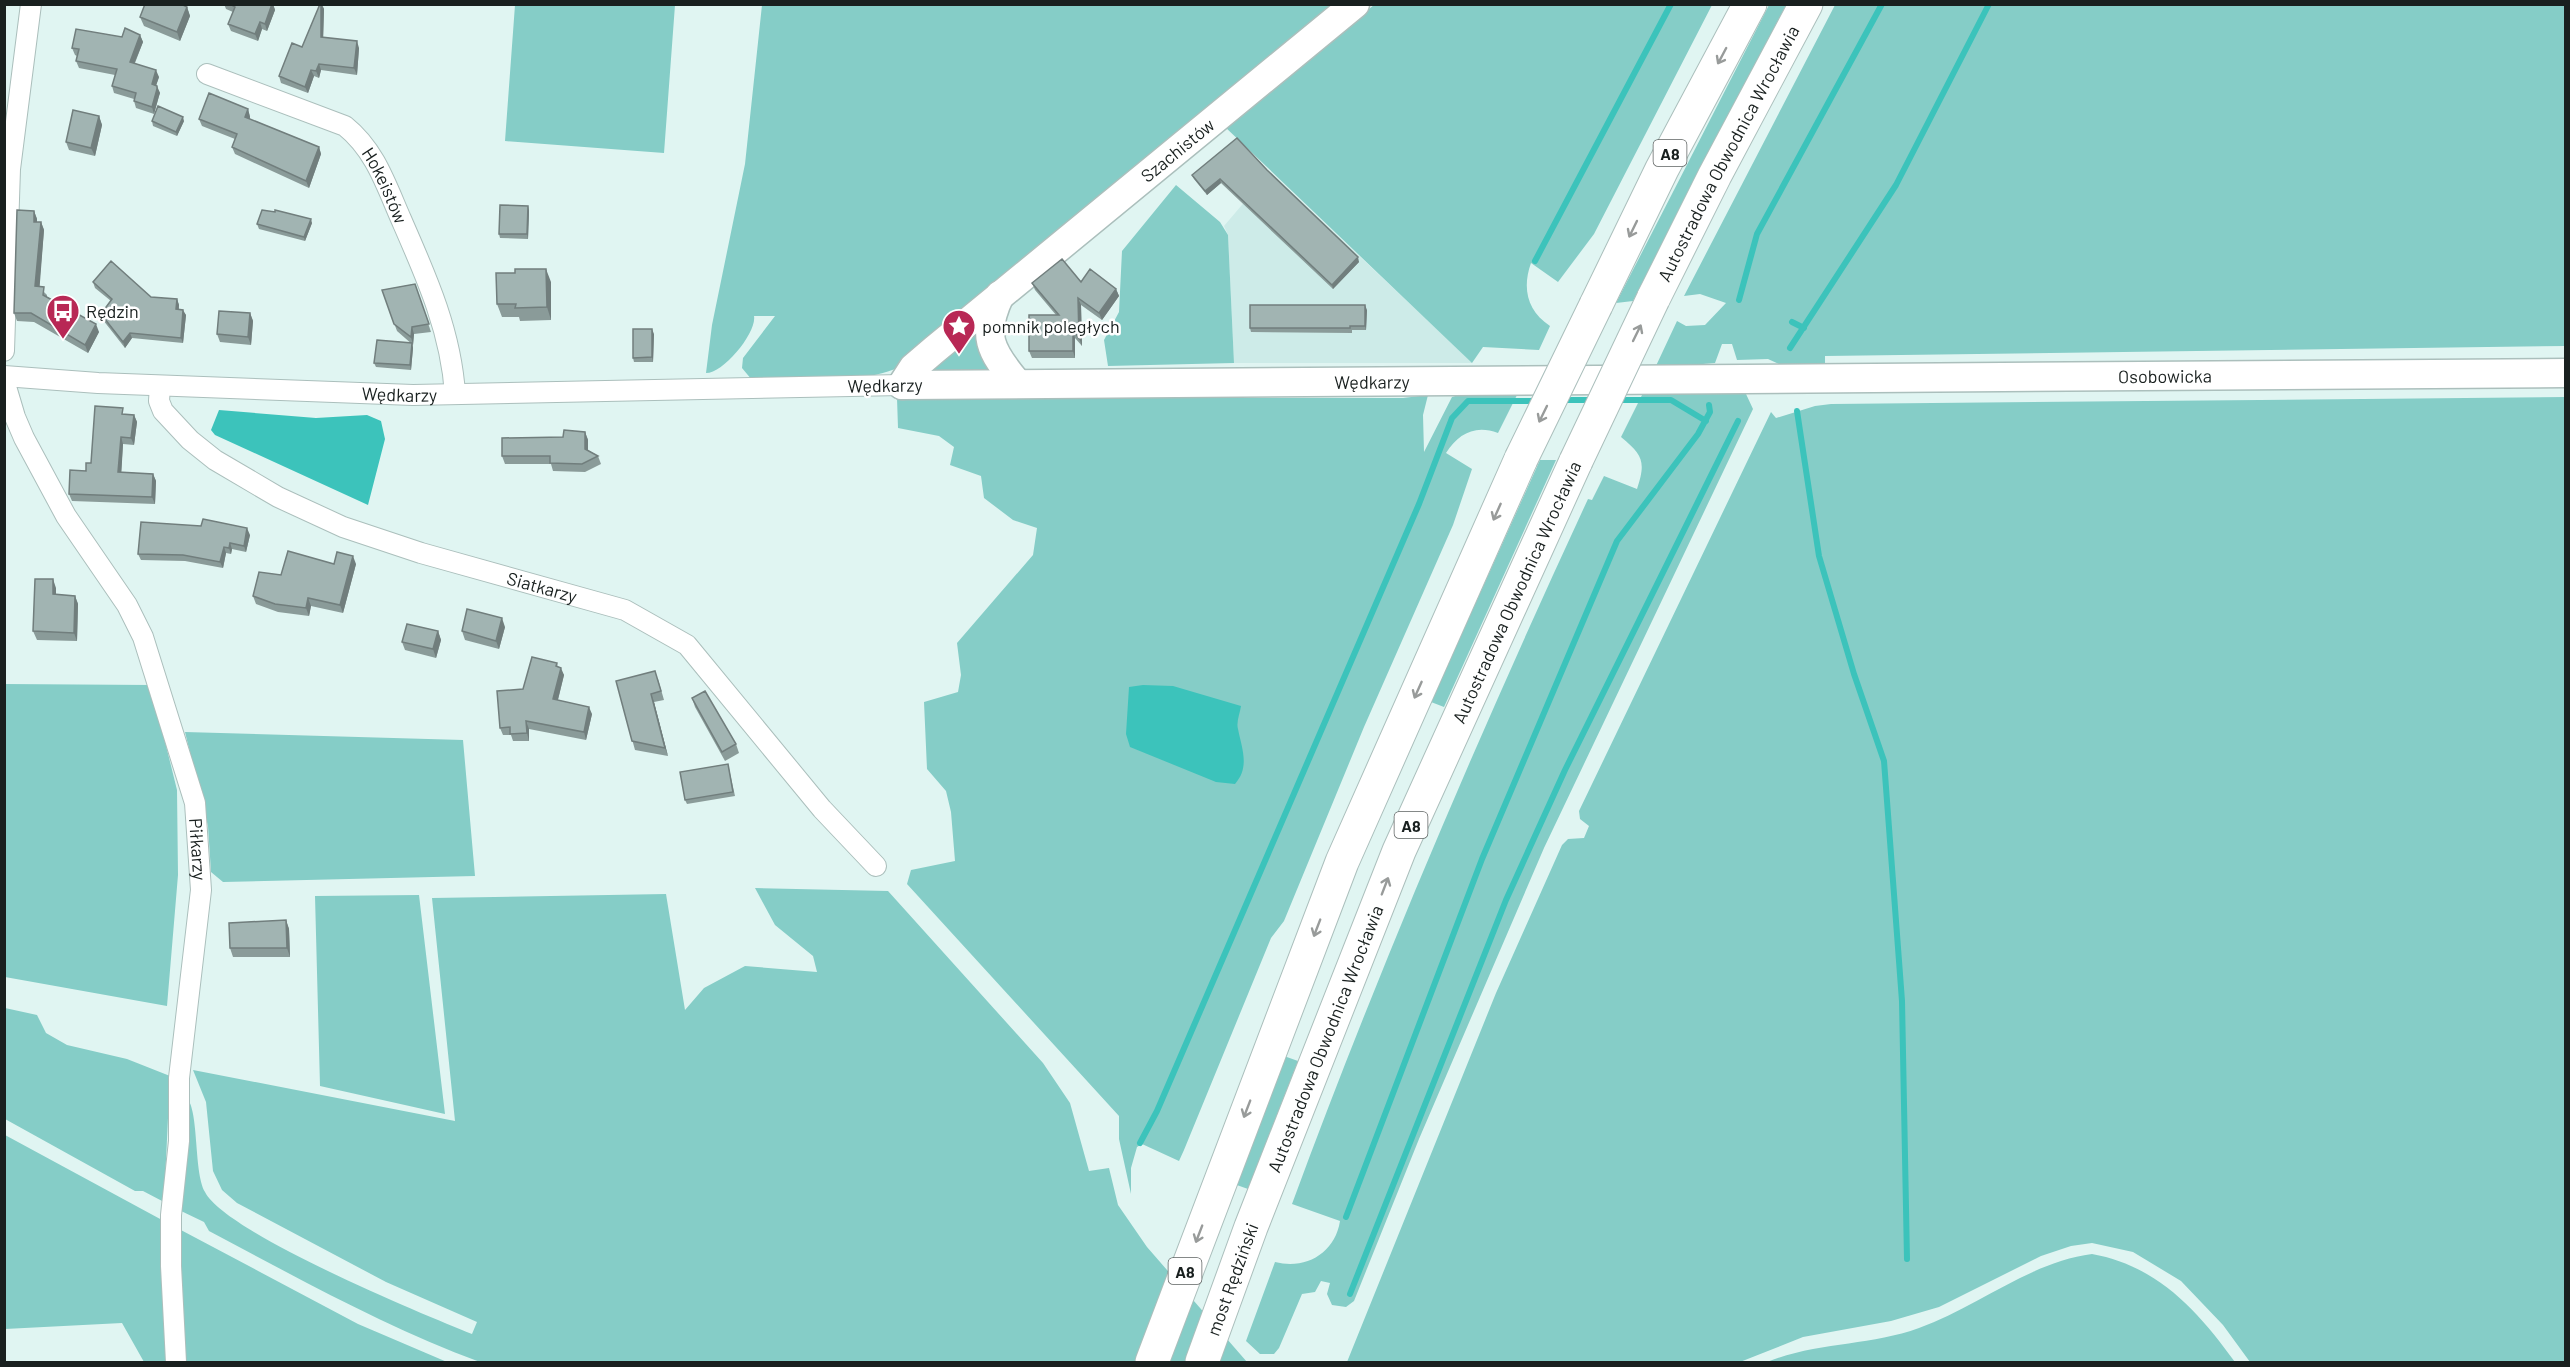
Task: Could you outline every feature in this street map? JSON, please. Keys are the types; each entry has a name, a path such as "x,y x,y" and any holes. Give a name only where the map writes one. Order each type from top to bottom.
{"highway":[{"name":"A8","path":"1152,1362 1342,862 1521,459 1662,168 1750,4"},
{"name":"Autostradowa Obwodnica Wrocławia","path":"1264,1195 1399,851 1576,461 1715,175 1806,4"},
{"name":"most Rędziński","path":"1202,1362 1264,1195"}],"street":[{"path":"4,351 10,169 31,4"},
{"name":"Szachistów","path":"902,385 913,368 1355,4"},
{"name":"Hokeistów","path":"207,74 345,126 359,137 383,178 442,317 455,394"},
{"path":"1000,296 990,321 989,339 995,355 1017,384"},
{"name":"Osobowicka","path":"1766,379 2565,373"},
{"name":"Wędkarzy","path":"4,378 160,386 455,394 597,389 902,385 1766,379"},
{"name":"Piłkarzy","path":"4,378 15,417 24,438 66,516 127,605 143,637 195,803 201,890 179,1078 179,1141 171,1215 176,1362"},
{"name":"Siatkarzy","path":"160,386 159,401 163,411 190,440 216,460 278,497 343,527 422,553 625,610 687,645 822,809 876,866"}],"shaded area":[{"path":"515,5 675,5 664,153 505,141"},
{"path":"762,5 1340,5 910,362 893,370 854,378 752,380 742,368 743,358 775,316 754,316 750,332 738,350 722,366 706,373 712,325 745,164"},
{"path":"1374,5 1712,5 1594,234 1558,282 1531,263 1527,281 1528,298 1536,313 1550,326 1539,350 1483,347 1472,363 1224,126"},
{"path":"1769,5 1786,5 1633,301 1616,303"},
{"path":"1835,5 2565,5 2565,346 1825,356 1825,366 1792,370 1768,359 1737,360 1732,344 1722,344 1715,363 1655,368 1677,321 1686,326 1705,325 1726,303 1700,294 1684,296"},
{"path":"1270,172 1472,363 1234,363 1228,235 1224,226"},
{"path":"1176,185 1220,222 1228,235 1234,363 1108,366 1104,340 1119,312 1122,251"},
{"path":"975,328 991,372 930,374 931,363"},
{"path":"1645,389 1739,390 1746,394 1753,409 1544,848 1419,1139 1354,1301 1346,1307 1332,1305 1327,1294 1330,1283 1321,1281 1315,1292 1302,1294 1279,1348 1274,1354 1260,1354 1246,1341 1275,1262 1286,1264 1308,1261 1325,1250 1337,1232 1340,1221 1292,1204 1396,937 1509,673 1588,499 1592,500 1604,476 1637,489 1641,460 1634,449 1621,437"},
{"path":"1468,392 1518,393 1498,433 1490,430 1475,430 1462,436 1446,453 1472,469 1453,525 1364,727 1284,921 1271,938 1179,1161 1142,1144 1137,1147 1131,1168 1131,1194 1119,1139 1119,1116 907,884 911,870 955,861 951,812 946,791 927,769 924,702 958,692 961,675 957,643 1033,555 1037,528 1013,520 984,498 981,476 950,465 954,447 939,436 898,428 897,398 1403,398 1428,395 1423,415 1424,452 1452,397"},
{"path":"2565,397 2565,1362 2250,1362 2223,1325 2181,1281 2133,1252 2092,1243 2071,1246 2041,1256 1939,1307 1891,1321 1803,1337 1740,1362 1347,1362 1496,993 1562,845 1568,839 1584,838 1589,826 1580,819 1579,811 1771,412 1776,418 1815,406 1831,404"},
{"path":"219,410 316,418 367,415 381,421 385,439 368,505 215,435 211,430"},
{"path":"1540,460 1556,460 1444,707 1431,702"},
{"path":"4,684 151,685 177,790 178,875 167,1006 5,977"},
{"path":"1173,686 1241,706 1238,726 1244,764 1240,778 1235,784 1216,782 1130,747 1126,734 1129,687"},
{"path":"185,732 463,740 475,876 223,882 211,872 208,826"},
{"path":"755,888 888,891 1043,1063 1070,1103 1089,1171 1109,1168 1118,1205 1147,1247 1247,1362 480,1362 342,1301 209,1231 204,1222 179,1210 185,1096 190,1102 193,1113 201,1182 205,1192 220,1209 249,1229 328,1271 472,1334 477,1322 386,1282 237,1203 222,1190 213,1171 206,1102 193,1070 455,1121 432,898 666,894 685,1010 704,988 745,966 817,972 813,956 775,925"},
{"path":"419,895 445,1114 320,1086 315,896"},
{"path":"5,1008 37,1015 46,1033 67,1045 127,1059 170,1076 164,1202 143,1191 135,1191 5,1119"},
{"path":"1284,1056 1298,1061 1248,1189 1234,1184"},
{"path":"5,1135 162,1220 168,1362 144,1362 122,1323 5,1329"},
{"path":"179,1229 358,1324 447,1362 184,1362"},
{"path":"2092,1254 2116,1260 2137,1269 2174,1293 2206,1325 2235,1362 1767,1362 1805,1351 1881,1338 1919,1328 1962,1309 2025,1275 2069,1259"}],"building":[{"path":"145,4 181,4 187,7 177,32 140,17"},
{"path":"230,4 272,4 265,24 260,22 255,34 228,24 235,7"},
{"path":"320,4 321,37 357,41 354,68 319,64 316,71 311,70 305,87 279,76 292,43 302,47"},
{"path":"125,28 140,35 130,62 156,70 152,84 157,86 157,89 152,107 134,101 136,93 112,86 117,69 76,61 79,49 72,48 76,29 122,37"},
{"path":"209,93 248,109 245,117 319,147 306,181 232,147 237,134 199,119"},
{"path":"158,106 183,117 176,132 152,121"},
{"path":"73,110 99,116 91,148 66,142"},
{"path":"1237,138 1358,257 1332,285 1220,179 1205,191 1192,175"},
{"path":"500,205 528,206 527,234 499,234"},
{"path":"17,210 34,211 34,222 41,222 35,286 44,287 43,295 96,324 85,345 31,313 14,313"},
{"path":"262,210 275,212 275,210 311,219 304,237 257,224"},
{"path":"1062,259 1081,282 1090,269 1116,289 1099,313 1078,298 1079,338 1073,331 1073,351 1029,351 1029,315 1059,315 1032,283"},
{"path":"111,261 151,297 177,299 176,309 183,310 181,338 130,333 123,342 101,314 112,299 93,282"},
{"path":"515,269 546,269 547,307 515,308 516,304 497,304 496,273 515,273"},
{"path":"415,284 429,324 412,327 411,337 394,324 382,290"},
{"path":"1250,305 1365,305 1365,326 1250,328"},
{"path":"219,311 250,313 248,337 217,334"},
{"path":"633,329 652,329 652,357 633,358"},
{"path":"377,340 412,343 410,365 374,363"},
{"path":"95,406 123,408 122,414 134,415 131,438 121,437 118,472 153,474 152,497 69,494 70,470 86,471 86,463 91,463"},
{"path":"564,430 585,432 585,449 598,456 582,464 550,463 550,456 502,456 502,438 563,437"},
{"path":"203,519 247,528 244,546 230,543 229,548 224,547 220,562 183,555 138,554 141,522 201,526"},
{"path":"288,551 334,564 337,552 353,556 340,605 308,598 306,608 275,604 253,596 259,572 281,575"},
{"path":"35,579 53,579 53,594 75,596 74,633 33,631"},
{"path":"467,609 502,618 496,641 462,631"},
{"path":"407,624 438,631 433,649 402,642"},
{"path":"532,657 557,663 556,666 561,668 553,699 589,707 584,732 526,721 527,733 510,734 510,727 500,728 497,691 523,689"},
{"path":"655,671 661,691 651,694 665,748 632,741 616,681"},
{"path":"705,691 736,744 722,752 692,698"},
{"path":"728,764 733,792 685,800 680,772"},
{"path":"286,920 287,948 230,948 229,923"}],"waterway":[{"path":"1535,261 1671,4"},
{"path":"1739,300 1757,234 1882,4"},
{"path":"1790,348 1896,185 1989,4"},
{"path":"1792,322 1804,328"},
{"path":"1562,400 1594,400"},
{"path":"1616,400 1671,400 1706,421"},
{"path":"1140,1143 1157,1111 1419,504 1452,418 1468,401 1537,401"},
{"path":"1346,1217 1482,859 1617,541 1698,434 1710,412 1709,405"},
{"path":"1797,411 1819,556 1854,674 1884,761 1902,1001 1907,1259"},
{"path":"1350,1294 1506,900 1565,770 1738,421"}],"place":[{"name":"Rędzin","path":"63,340"},
{"name":"pomnik poległych","path":"959,355"}]}
